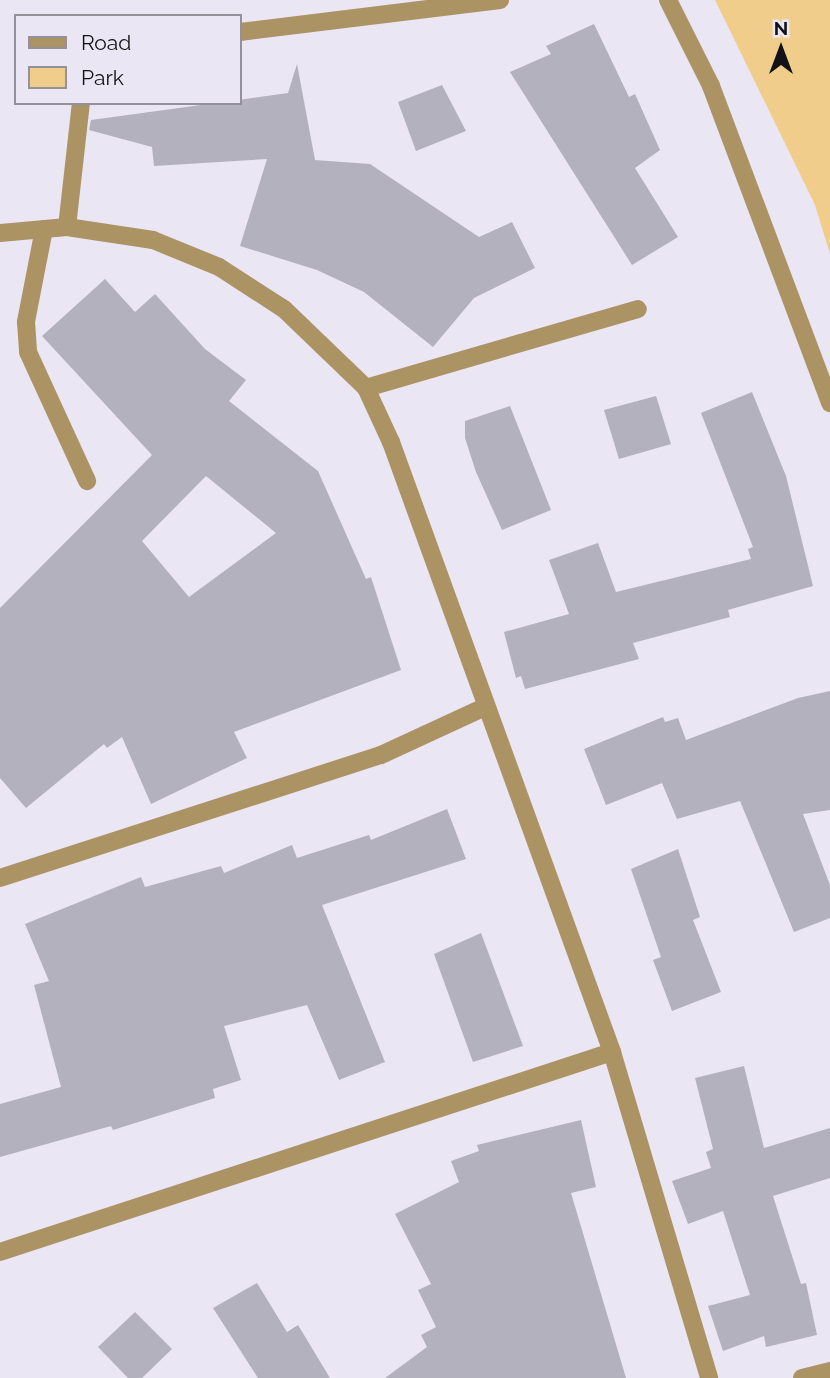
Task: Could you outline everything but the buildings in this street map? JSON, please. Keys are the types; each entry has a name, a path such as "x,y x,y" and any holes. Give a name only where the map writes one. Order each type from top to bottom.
{"street":[{"path":"242,32 500,0"},
{"path":"668,0 711,86 830,403"},
{"path":"67,228 80,105"},
{"path":"0,233 67,228 153,240 219,267 284,309 366,388 391,442 612,1052 709,1378"},
{"path":"44,229 26,322 28,352 87,481"},
{"path":"366,388 638,309"},
{"path":"0,878 381,755 485,707"},
{"path":"0,1252 612,1052"},
{"path":"802,1378 830,1371"}],"green space":[{"path":"715,0 830,0 830,254 815,205"}]}
